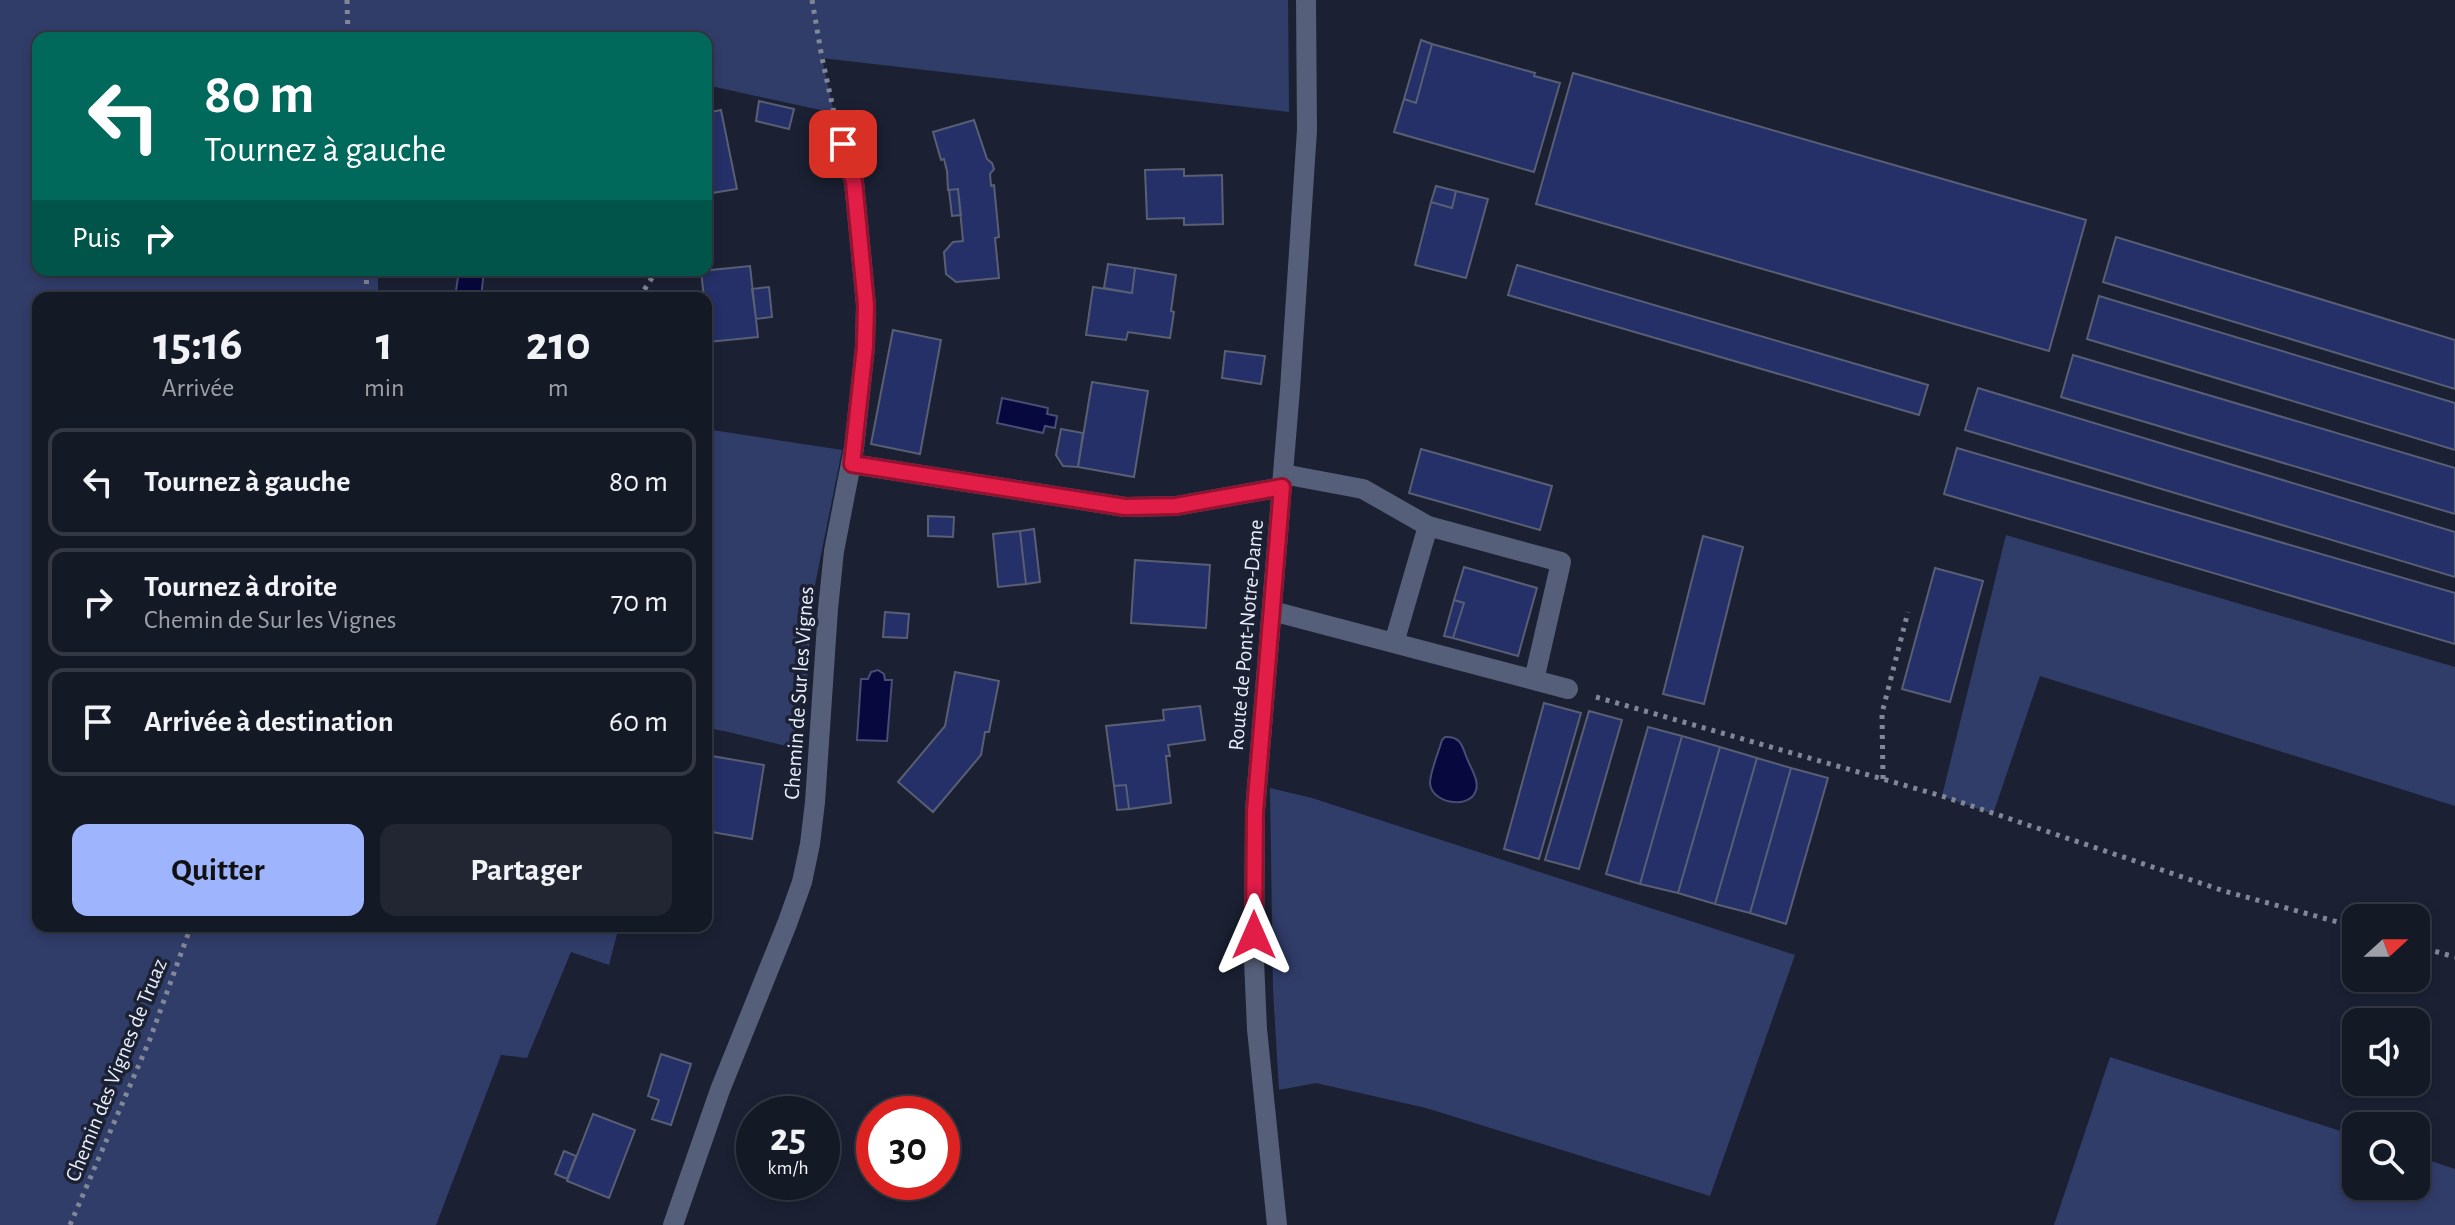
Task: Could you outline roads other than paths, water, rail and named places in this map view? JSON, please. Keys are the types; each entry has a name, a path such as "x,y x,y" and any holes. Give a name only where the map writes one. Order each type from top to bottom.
{"street":[{"name":"Route de Pont-Notre-Dame","path":"1277,1225 1257,1029 1255,811 1283,481 1307,130 1306,0"},
{"name":"Chemin de Sur les Vignes","path":"673,1225 720,1090 802,882 810,844 826,625 833,566 852,464 865,347 866,305 854,182 843,144"},
{"path":"852,464 1125,507 1176,506 1283,481 1363,489 1428,526 1561,562 1534,680"},
{"path":"1394,643 1428,526"},
{"path":"1272,611 1568,689"}]}
